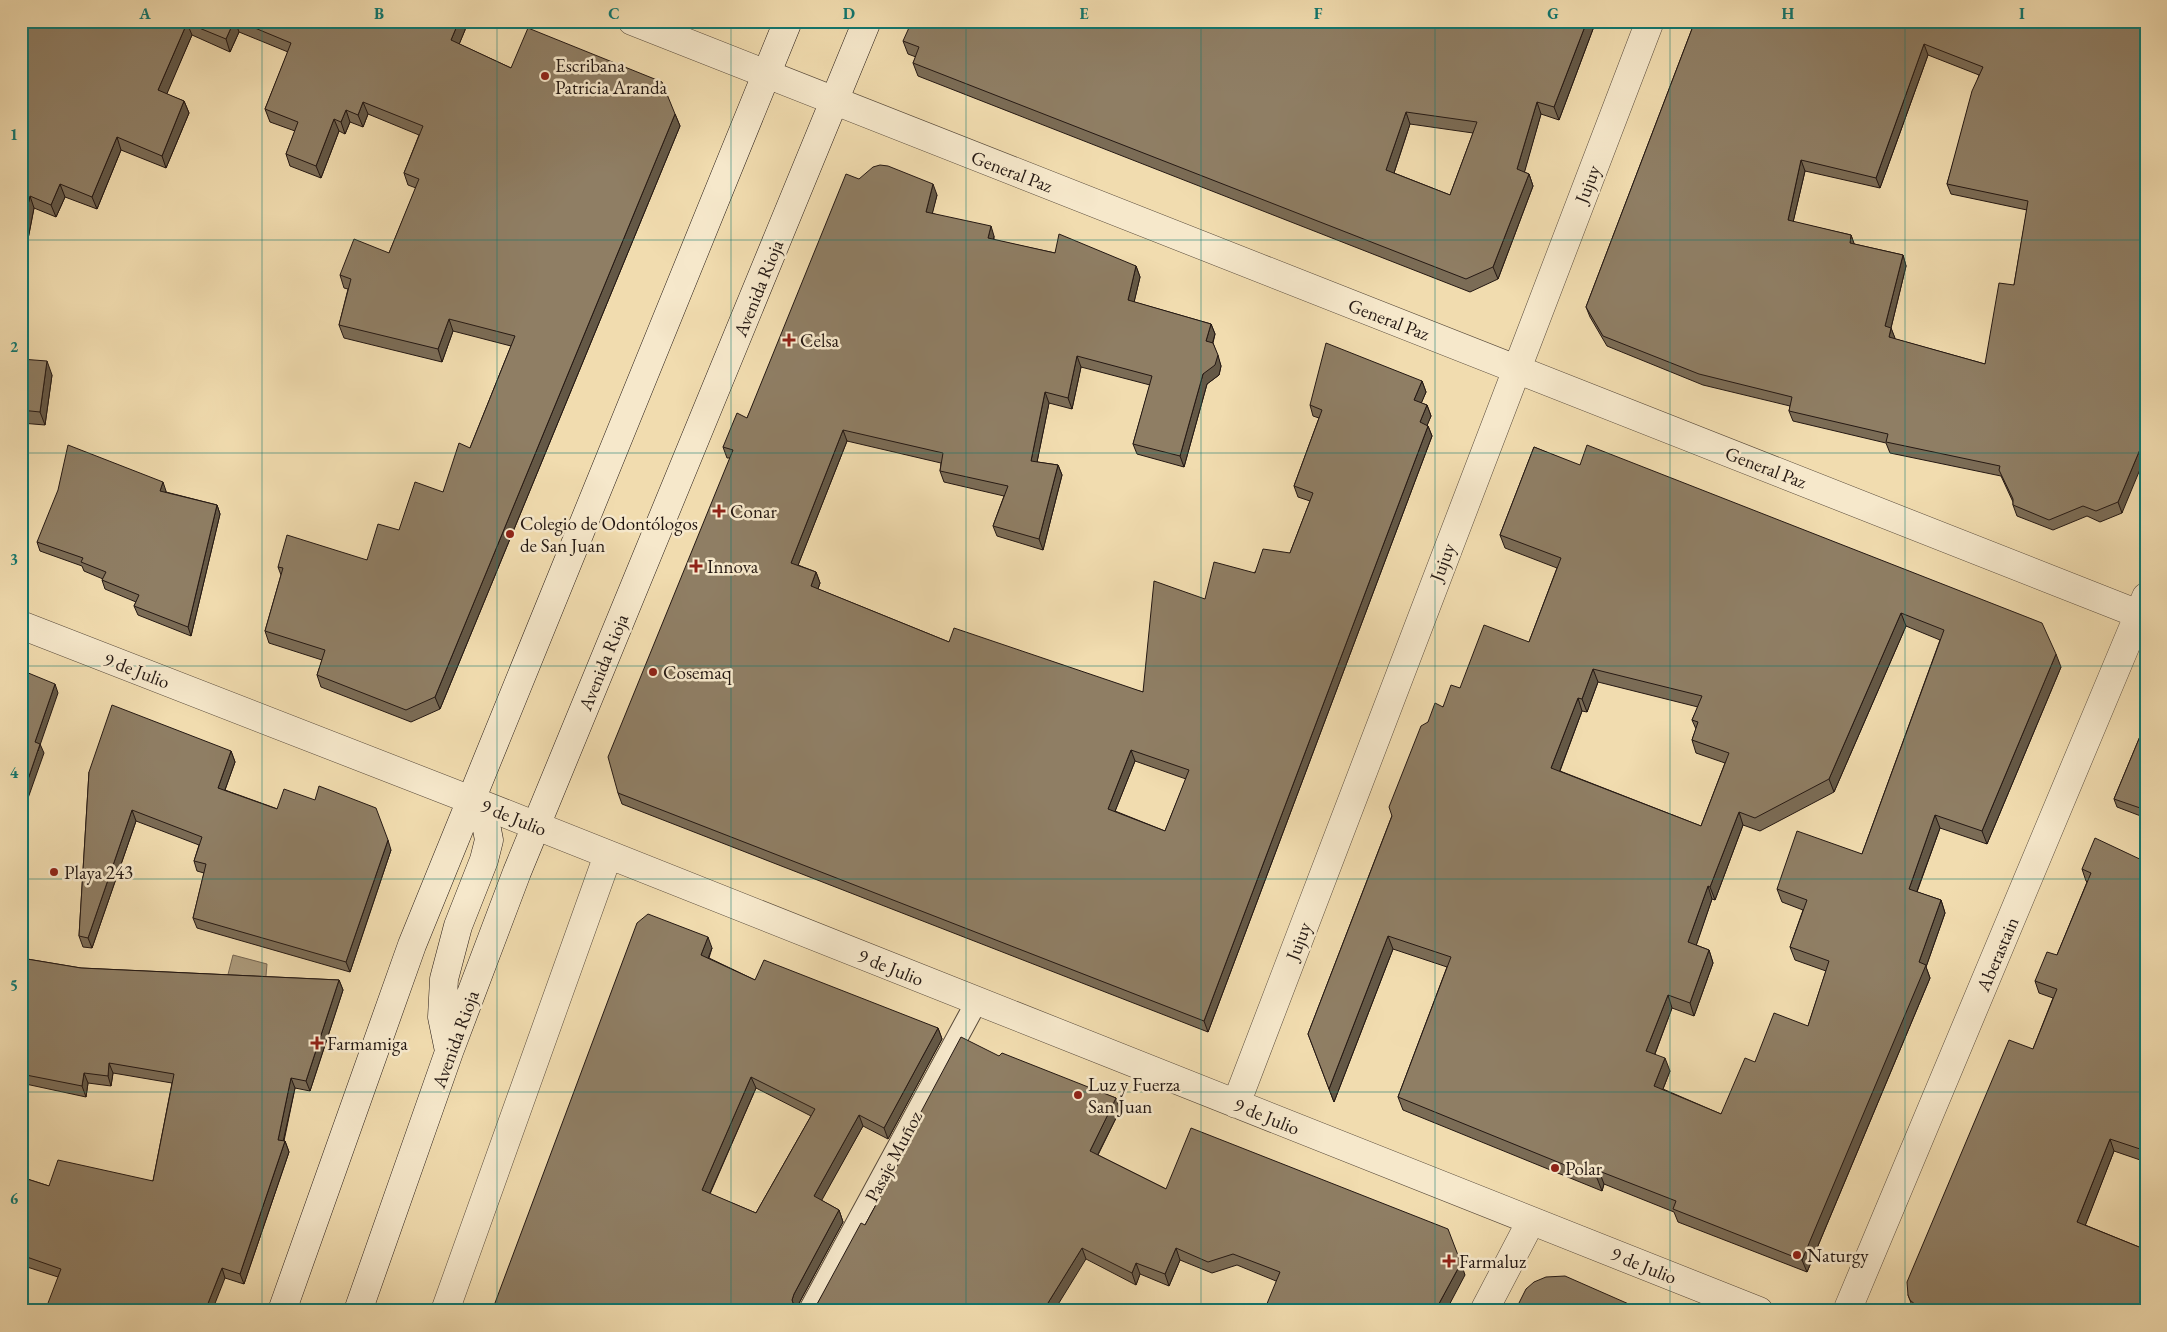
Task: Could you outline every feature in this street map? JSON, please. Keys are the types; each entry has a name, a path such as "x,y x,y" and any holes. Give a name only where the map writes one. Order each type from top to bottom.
{"street":[{"name":"General Paz","path":"632,21 1516,369 2143,609"},
{"path":"282,1310 412,945 788,21"},
{"name":"Avenida Rioja","path":"358,1311 449,1052 536,826 867,21"},
{"name":"Jujuy","path":"1236,1104 1650,21"},
{"name":"Aberastain","path":"1848,1311 2143,609"},
{"name":"9 de Julio","path":"21,625 608,854 1759,1311"},
{"path":"449,1052 442,1017 444,979 456,934 484,860 489,840 485,819 471,800"},
{"path":"445,1311 608,854"},
{"path":"1484,1311 1531,1220"}],"lane":[{"name":"Pasaje Muñoz","path":"809,1311 977,1001"}],"shaded area":[{"path":"233,955 267,964 265,988 225,986"}],"building":[{"path":"21,21 234,21 226,39 187,23 158,90 184,101 162,156 117,137 92,197 60,184 51,205 30,196 23,227 21,226"},
{"path":"238,21 459,21 451,40 511,68 528,28 662,82 675,114 435,697 406,710 317,675 325,650 265,631 283,568 278,567 287,535 367,560 378,524 399,530 415,482 443,492 459,443 470,448 515,336 449,319 438,349 339,325 351,279 340,275 354,239 389,253 419,179 404,173 423,126 363,102 358,115 346,110 341,122 334,119 316,166 286,154 298,122 265,109 291,43"},
{"path":"912,21 1587,21 1554,107 1537,102 1517,169 1529,174 1493,267 1466,279 913,63 919,47 903,41","holes":["1406,112 1477,122 1450,195 1386,170"]},
{"path":"1695,21 2146,21 2146,404 2140,425 2146,427 2146,435 2118,502 2096,511 2083,506 2049,520 2013,505 2013,499 1999,470 2000,466 1886,442 1888,434 1789,411 1792,397 1699,374 1603,336 1586,307","holes":["1924,44 1983,67 1972,91 1947,184 2028,201 2014,285 1999,283 1985,364 1889,337 1891,328 1885,326 1903,255 1850,243 1851,235 1788,220 1801,160 1876,178"]},
{"path":"880,165 888,166 933,184 926,212 991,226 988,238 1055,253 1059,234 1136,266 1128,300 1211,324 1206,341 1213,343 1218,355 1215,365 1203,374 1180,456 1133,444 1152,376 1077,356 1068,398 1045,392 1031,461 1058,465 1039,539 993,526 1008,486 940,471 943,453 843,430 791,563 816,572 811,586 949,642 954,628 1143,692 1154,581 1205,599 1214,562 1255,573 1263,549 1290,553 1313,493 1294,486 1322,410 1310,405 1326,343 1422,381 1414,400 1427,405 1420,422 1428,426 1204,1021 618,793 608,757 733,450 723,447 737,413 747,418 846,174 859,179 873,167","holes":["1131,750 1189,770 1165,831 1108,809"]},
{"path":"21,359 47,361 40,412 21,410"},
{"path":"68,445 163,482 160,491 217,505 188,627 134,606 139,595 102,580 106,572 81,562 83,558 37,542 58,490"},
{"path":"1587,445 2042,623 2056,654 1982,831 1935,815 1909,889 1941,900 1919,962 1926,965 1802,1260 1673,1209 1676,1201 1599,1171 1597,1178 1398,1097 1451,957 1388,936 1329,1089 1308,1034 1392,816 1389,807 1421,726 1428,722 1435,703 1443,707 1451,685 1460,688 1484,625 1529,642 1561,558 1500,535 1534,447 1580,465","holes":["1901,613 1944,630 1862,854 1797,831 1777,889 1807,900 1790,947 1829,961 1808,1026 1774,1013 1755,1062 1745,1058 1721,1114 1654,1086 1665,1058 1646,1051 1668,995 1690,1003 1709,950 1688,942 1708,886 1710,887 1739,812 1755,818 1829,779","1593,669 1702,696 1692,720 1698,722 1692,740 1729,753 1701,826 1551,768 1578,698 1582,699"]},
{"path":"21,670 55,684 35,742 40,744 21,800"},
{"path":"112,705 231,751 218,788 277,809 284,789 315,800 319,786 376,808 388,840 346,962 193,918 206,864 194,861 202,837 132,810 88,938 79,936 89,772"},
{"path":"2146,722 2146,810 2114,799"},
{"path":"2095,838 2146,862 2146,1151 2110,1139 2077,1222 2144,1249 2146,1244 2146,1311 1931,1311 1917,1306 1910,1300 1907,1282 2009,1040 2033,1049 2057,989 2035,981 2047,952 2057,955 2091,873 2082,869"},
{"path":"648,914 708,937 701,955 755,980 764,960 938,1028 884,1128 859,1115 814,1196 839,1210 794,1294 792,1300 794,1306 799,1311 492,1311 637,923","holes":["751,1077 815,1109 756,1213 702,1190"]},
{"path":"21,958 81,968 339,980 306,1081 291,1078 278,1140 285,1141 240,1274 222,1268 205,1311 45,1311 61,1269 21,1255 21,1177 49,1186 58,1160 153,1181 174,1074 109,1063 108,1076 84,1073 82,1086 21,1074"},
{"path":"961,1037 999,1056 1002,1053 1116,1098 1090,1151 1166,1189 1191,1128 1448,1229 1461,1263 1435,1311 1264,1311 1280,1272 1233,1254 1208,1262 1176,1248 1165,1274 1136,1263 1132,1273 1082,1248 1043,1311 811,1311 816,1306 861,1223 865,1225 910,1142 906,1140"},
{"path":"1565,1276 1646,1311 1515,1311 1526,1289 1534,1282 1546,1277"}],"place":[{"name":"Escribana Patricia Aranda","path":"545,76"},
{"name":"Celsa","path":"789,340"},
{"name":"Conar","path":"719,511"},
{"name":"Colegio de Odontólogos de San Juan","path":"510,534"},
{"name":"Innova","path":"696,566"},
{"name":"Cosemaq","path":"653,672"},
{"name":"Playa 243","path":"54,872"},
{"name":"Farmamiga","path":"317,1043"},
{"name":"Luz y Fuerza San Juan","path":"1078,1095"},
{"name":"Polar","path":"1555,1168"},
{"name":"Naturgy","path":"1797,1255"},
{"name":"Farmaluz","path":"1449,1261"}]}
